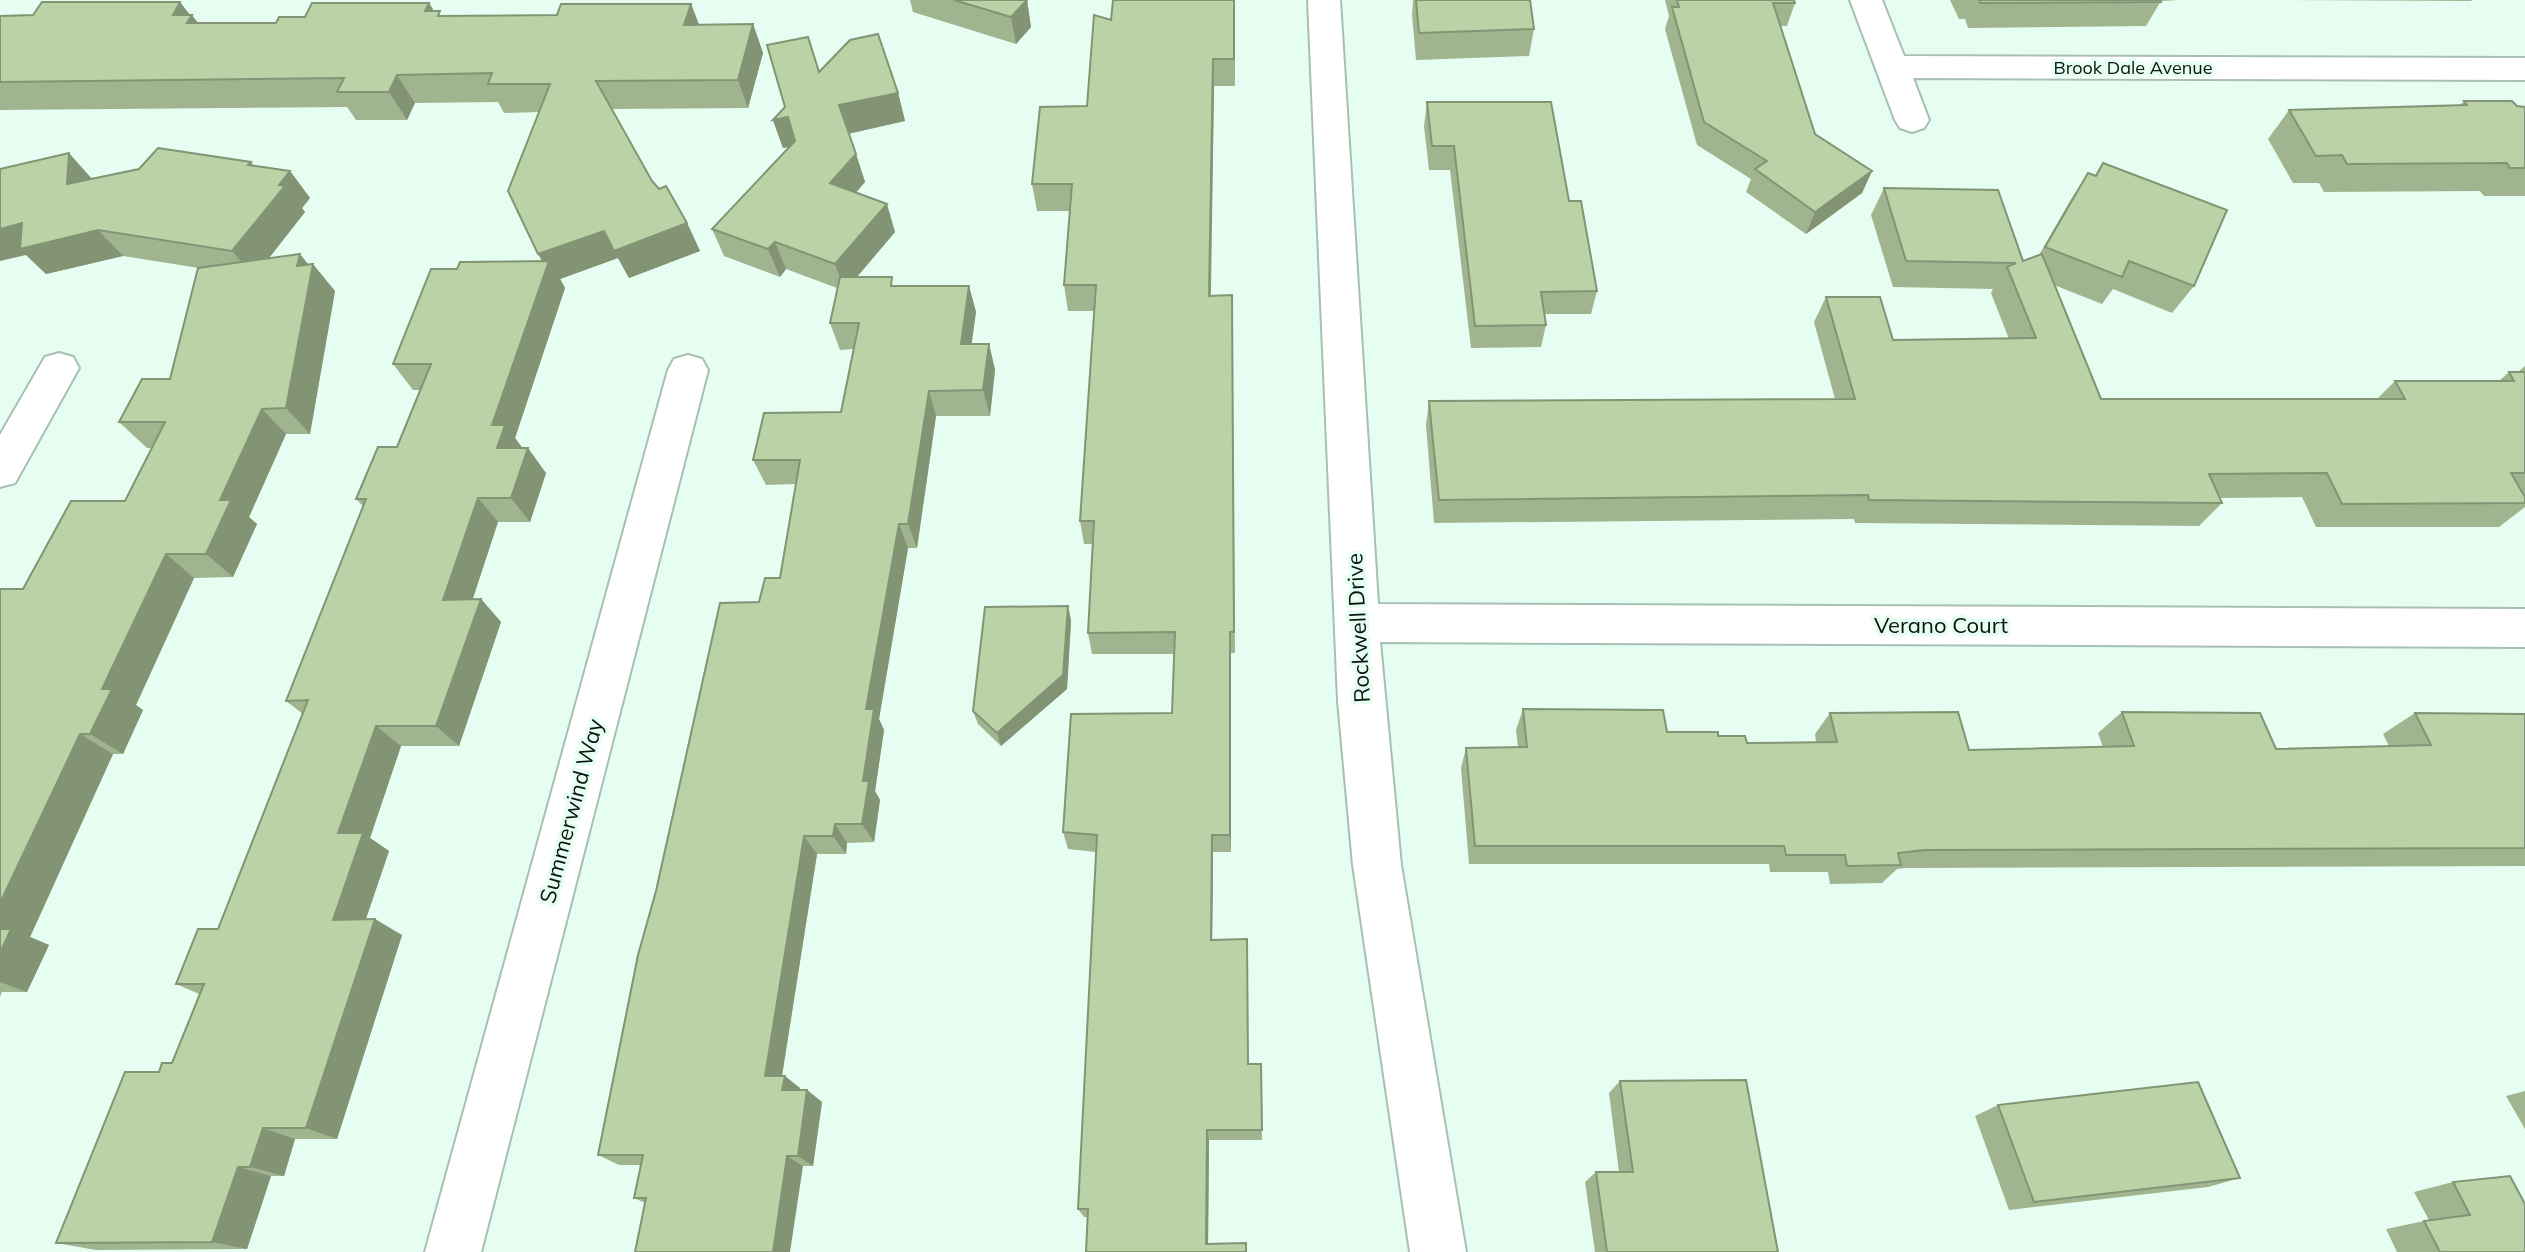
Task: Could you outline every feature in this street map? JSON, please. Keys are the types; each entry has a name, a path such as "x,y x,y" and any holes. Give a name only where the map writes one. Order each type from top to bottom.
{"street":[{"name":"Rockwell Drive","path":"1324,0 1357,623 1377,865 1417,1101 1438,1252"},
{"path":"1866,0 1912,120"},
{"name":"Brook Dale Avenue","path":"1891,67 2525,69"},
{"path":"0,471 59,368"},
{"name":"Summerwind Way","path":"453,1252 688,370"},
{"name":"Verano Court","path":"1357,623 2525,628"}],"building":[{"path":"954,0 1027,0 1011,17"},
{"path":"1113,0 1234,0 1234,59 1213,59 1209,296 1232,295 1234,632 1230,632 1230,835 1212,835 1211,940 1247,939 1248,1064 1261,1064 1262,1130 1207,1130 1206,1244 1246,1243 1246,1252 1086,1252 1088,1209 1078,1209 1097,835 1063,832 1071,714 1172,713 1175,632 1088,633 1094,521 1080,521 1096,285 1064,285 1072,184 1032,184 1040,107 1087,106 1094,15 1111,20"},
{"path":"1416,0 1530,0 1534,29 1419,33"},
{"path":"1677,0 1794,0 1795,3 1773,3 1815,134 1872,171 1815,212 1755,169 1767,161 1704,122 1672,7 1679,7"},
{"path":"1979,0 2160,0 2161,2 1980,3"},
{"path":"42,2 180,2 173,15 192,15 187,23 276,23 279,17 305,17 312,3 429,3 425,11 440,11 438,16 557,15 561,4 691,4 684,25 753,24 738,80 596,81 652,181 659,189 666,186 687,223 614,251 604,231 538,254 508,191 550,84 488,84 492,73 397,75 389,92 337,92 344,78 0,82 0,16 33,15"},
{"path":"878,34 898,93 839,105 856,154 830,183 887,204 835,264 775,242 768,249 712,229 795,141 788,117 773,120 785,107 767,45 808,37 819,72 850,40"},
{"path":"2464,101 2512,101 2517,106 2525,107 2525,168 2510,168 2507,163 2347,164 2342,155 2316,156 2289,110 2467,105"},
{"path":"1427,102 1551,102 1569,201 1581,201 1597,291 1541,292 1546,325 1475,326 1454,146 1432,146"},
{"path":"158,148 290,171 279,185 285,186 232,251 98,230 20,249 22,223 0,229 0,169 69,153 67,184 139,169"},
{"path":"2103,163 2227,210 2194,286 2129,261 2122,277 2045,247 2088,173 2096,176"},
{"path":"1884,188 1998,190 2023,261 2042,254 2101,399 2405,399 2395,381 2514,381 2509,372 2525,372 2525,473 2511,473 2525,497 2525,503 2342,504 2327,473 2209,474 2222,503 1869,500 1868,495 1439,500 1429,401 1855,399 1826,297 1880,297 1893,340 2036,338 2007,267 2016,263 1906,261"},
{"path":"300,254 297,266 313,264 286,408 262,409 220,500 231,500 206,554 166,554 102,689 112,689 90,734 80,734 0,903 0,589 23,589 71,501 125,501 165,422 119,422 142,379 170,379 198,268"},
{"path":"549,261 492,425 505,425 497,448 528,448 511,498 478,498 443,600 481,599 436,726 376,726 338,833 363,833 333,920 375,919 306,1128 263,1128 250,1167 238,1167 212,1242 56,1243 125,1072 159,1072 162,1063 172,1063 204,984 176,984 198,929 218,929 308,700 286,701 366,499 356,499 378,447 397,447 431,364 393,364 431,269 457,269 460,262"},
{"path":"840,277 892,277 891,286 969,286 961,344 989,344 983,390 929,391 908,524 899,524 866,709 874,709 863,781 869,781 862,824 835,824 833,836 804,836 765,1076 785,1076 782,1090 807,1090 798,1156 787,1156 773,1252 635,1252 646,1198 634,1198 643,1155 598,1155 638,955 656,891 720,603 759,602 765,578 780,578 800,460 753,460 764,413 841,412 859,323 830,323"},
{"path":"1068,606 1063,675 997,733 973,711 985,607"},
{"path":"1523,709 1663,710 1667,732 1718,732 1718,736 1745,736 1747,743 1837,742 1830,713 1958,712 1969,750 2134,746 2122,712 2260,713 2276,749 2431,745 2415,713 2525,714 2525,848 1924,850 1898,853 1901,865 1847,866 1845,855 1786,855 1784,846 1475,846 1466,748 1527,747"},
{"path":"0,929 11,929 0,953"},
{"path":"1746,1080 1778,1252 1607,1252 1596,1172 1633,1172 1620,1081"},
{"path":"2198,1082 2240,1178 2034,1202 1998,1105"},
{"path":"2510,1176 2525,1204 2525,1252 2440,1252 2424,1221 2470,1215 2453,1182"}]}
